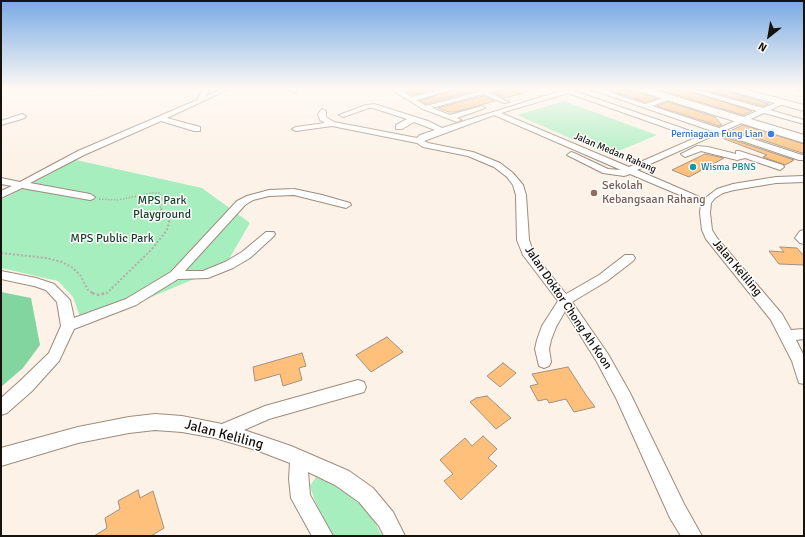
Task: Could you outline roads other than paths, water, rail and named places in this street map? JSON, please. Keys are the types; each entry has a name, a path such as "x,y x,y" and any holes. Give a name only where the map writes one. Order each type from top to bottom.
{"highway":[{"path":"723,114 804,139"}],"street":[{"path":"1,195 81,153 172,114"},
{"path":"322,114 324,118 332,124"},
{"path":"398,114 443,131"},
{"path":"450,114 455,116 463,123"},
{"path":"455,116 462,114"},
{"path":"419,141 424,137 491,114"},
{"name":"Jalan Medan Rahang","path":"496,114 706,203"},
{"path":"629,114 780,167"},
{"path":"670,114 802,158 804,157"},
{"path":"570,155 606,171 618,173 630,172 662,156 757,114"},
{"path":"775,114 804,122"},
{"path":"1,123 22,116"},
{"path":"131,125 149,118 161,119 197,129"},
{"path":"399,127 413,119"},
{"name":"Jalan Doktor Chong Ah Koon","path":"296,129 332,124 419,141 426,145 485,159 497,165 510,175 518,185 521,195 522,235 529,254 565,300 603,358 624,398 677,511 692,536"},
{"path":"662,156 671,159 700,148 708,148 737,157 746,155"},
{"path":"706,203 712,196 720,191 733,187 776,180 804,179"},
{"path":"1,181 90,197"},
{"path":"68,326 131,302 175,275 241,203 250,198 269,193 294,192 319,197 346,205"},
{"name":"Jalan Keliling","path":"706,203 705,220 707,230 777,317 788,336 799,361 804,378"},
{"path":"804,232 801,238 804,242"},
{"path":"175,275 204,275 229,265 246,255 270,234"},
{"path":"544,362 542,349 544,340 549,326 565,300 603,278 629,258"},
{"path":"1,275 36,282 50,287 63,300 68,326 62,344 54,357 35,378 1,408"},
{"path":"788,336 804,334"},
{"path":"222,432 265,413 307,400 358,387"},
{"name":"Jalan Keliling","path":"1,457 85,433 129,425 156,422 182,424 222,432 256,442 342,478 366,495 386,519 394,536"},
{"path":"299,459 298,480 301,498 323,536"}],"place":[{"name":"Perniagaan Fung Lian","path":"771,134"},
{"name":"Wisma PBNS","path":"693,167"},
{"name":"Sekolah Kebangsaan Rahang","path":"594,193"}],"park label":[{"name":"MPS Park Playground","path":"162,208"},
{"name":"MPS Public Park","path":"112,239"}]}
